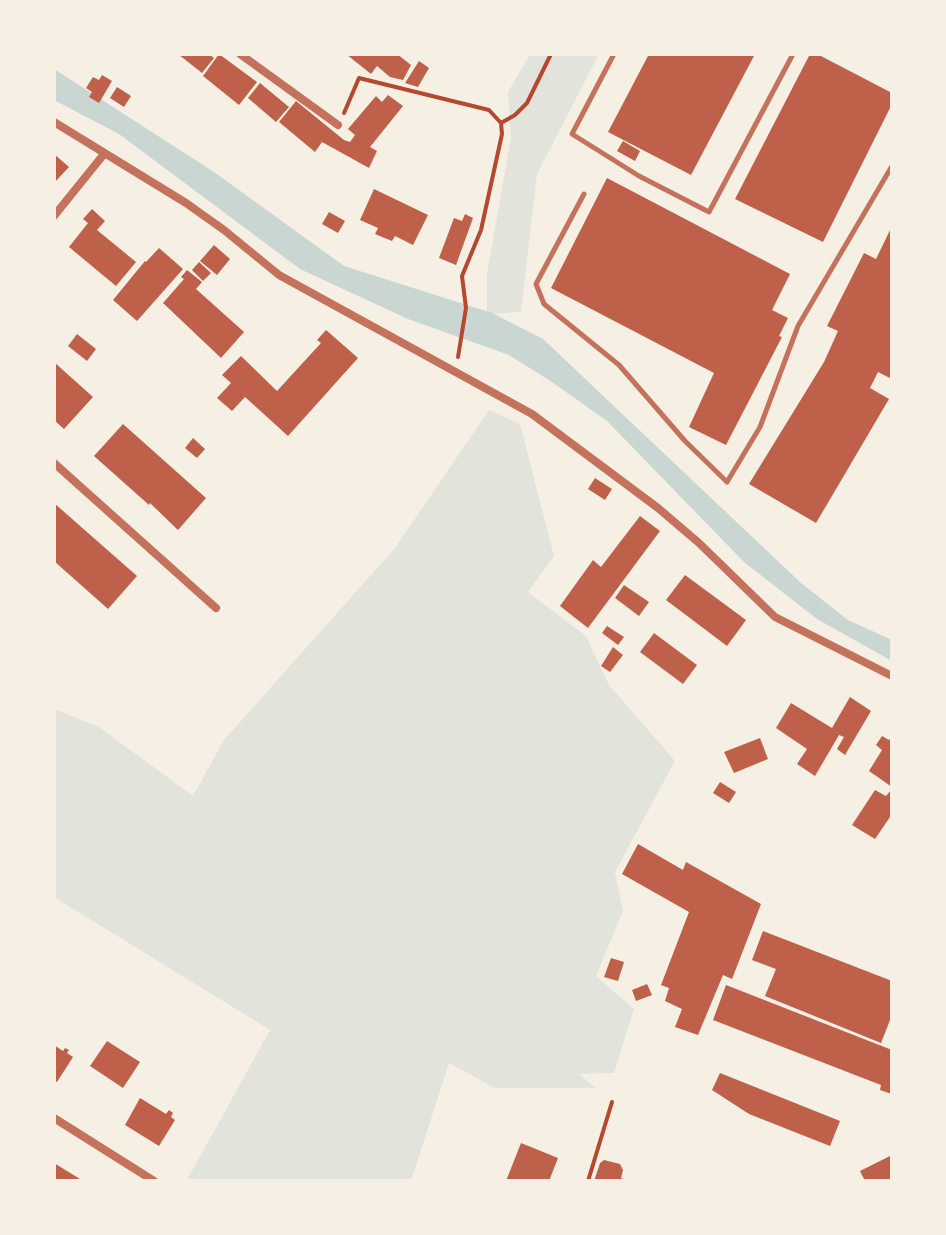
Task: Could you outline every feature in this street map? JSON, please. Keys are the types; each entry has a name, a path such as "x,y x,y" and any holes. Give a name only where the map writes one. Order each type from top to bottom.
{"street":[{"path":"240,54 338,125"},
{"path":"54,122 186,203 279,275 532,414 658,508 775,617 892,676"},
{"path":"54,216 104,154"},
{"path":"54,463 216,608"},
{"path":"54,1118 154,1181"}],"lane":[{"path":"614,54 572,134 639,176 709,212 793,54"},
{"path":"584,194 542,267 536,284 544,304 619,365 685,441 727,482 760,427 798,326 892,166"}],"path":[{"path":"501,123 527,103 551,54"},
{"path":"338,125 359,78 489,110 501,123 502,134 481,230 462,276 466,308 460,340"},
{"path":"588,1181 612,1102"}],"shaded area":[{"path":"530,54 599,54 537,174 521,312 487,314 487,274 511,137 508,92"},
{"path":"54,69 214,172 344,266 492,313 543,339 801,583 848,620 892,640 892,661 817,619 744,562 607,421 552,382 509,355 408,319 300,269 119,134 54,100"},
{"path":"489,410 520,424 554,556 528,592 586,636 609,685 675,761 615,872 623,911 596,976 634,1009 614,1073 579,1074 596,1088 495,1088 449,1063 411,1181 193,1181 188,1178 270,1030 54,897 54,709 99,727 193,796 224,740 395,548"}],"building":[{"path":"178,54 209,54 214,58 202,73"},
{"path":"219,54 257,82 239,105 203,76"},
{"path":"346,54 397,54 411,65 403,80 390,77 377,66 371,74"},
{"path":"649,54 755,54 691,175 608,132"},
{"path":"810,54 817,54 892,93 892,104 823,242 735,199"},
{"path":"419,61 429,68 418,87 405,83"},
{"path":"102,75 112,81 99,103 89,97 92,92 86,88 93,77 99,80"},
{"path":"260,83 289,107 276,122 248,98"},
{"path":"117,87 131,96 124,107 110,98"},
{"path":"388,95 403,106 370,147 377,151 369,168 322,142 315,152 279,122 296,101 350,142 355,135 348,129 376,96 382,102"},
{"path":"623,141 640,151 635,161 617,151"},
{"path":"54,154 69,167 54,183"},
{"path":"607,178 790,274 772,310 788,318 779,336 782,337 726,445 689,427 714,373 551,288"},
{"path":"374,189 428,215 413,245 395,236 392,241 375,234 378,228 360,220"},
{"path":"92,209 105,221 97,230 136,262 116,286 69,247 88,223 83,219"},
{"path":"329,212 345,221 338,233 322,224"},
{"path":"465,214 473,218 456,265 439,258 454,218 462,221"},
{"path":"892,226 892,379 878,372 870,388 889,399 816,523 749,484 824,362 838,331 827,326 864,253 876,259"},
{"path":"214,245 230,259 217,275 200,261"},
{"path":"159,248 183,269 137,321 113,300"},
{"path":"199,262 211,273 203,281 192,270"},
{"path":"187,270 202,282 196,289 244,332 221,358 163,303 184,279 181,277"},
{"path":"326,330 358,358 288,436 245,397 232,411 217,398 231,383 222,375 241,356 277,391 321,343 317,340"},
{"path":"77,334 96,349 87,361 68,346"},
{"path":"54,362 93,397 64,429 54,420"},
{"path":"123,424 206,498 178,530 94,456"},
{"path":"193,438 205,449 197,458 185,448"},
{"path":"595,478 612,489 605,500 588,489"},
{"path":"54,503 137,576 108,609 54,561"},
{"path":"640,516 660,531 588,628 560,606 593,560 601,567"},
{"path":"685,575 746,620 727,646 666,600"},
{"path":"624,585 649,602 639,616 615,598"},
{"path":"607,626 624,637 618,645 602,633"},
{"path":"654,633 697,665 683,684 640,652"},
{"path":"613,647 623,655 610,672 601,666"},
{"path":"850,697 871,711 845,755 837,749 844,737 839,735 815,776 797,764 807,749 776,728 791,703 832,728"},
{"path":"882,736 889,740 892,736 892,787 869,771 882,750 876,745"},
{"path":"760,738 768,759 734,773 724,752"},
{"path":"720,782 736,792 729,803 713,793"},
{"path":"892,789 892,814 875,839 852,825 875,790 886,796"},
{"path":"638,844 683,870 686,862 761,904 732,979 723,975 698,1035 675,1027 682,1009 665,1001 669,988 661,985 689,912 622,874"},
{"path":"763,931 892,981 892,1015 881,1043 765,996 776,969 752,960"},
{"path":"611,958 624,962 618,981 604,977"},
{"path":"647,984 652,995 636,1001 632,990"},
{"path":"726,985 892,1050 892,1094 880,1090 881,1085 713,1020"},
{"path":"107,1041 140,1062 123,1088 90,1066"},
{"path":"54,1045 63,1051 65,1048 69,1050 67,1053 73,1057 57,1082 54,1080"},
{"path":"720,1073 840,1121 830,1146 749,1114 712,1090"},
{"path":"140,1098 166,1114 169,1110 173,1113 171,1117 175,1120 159,1146 125,1125"},
{"path":"521,1143 558,1158 549,1181 506,1181"},
{"path":"892,1155 892,1181 865,1181 860,1171"},
{"path":"604,1160 620,1164 623,1170 621,1178 629,1181 594,1181"},
{"path":"54,1163 80,1179 54,1181"}]}
